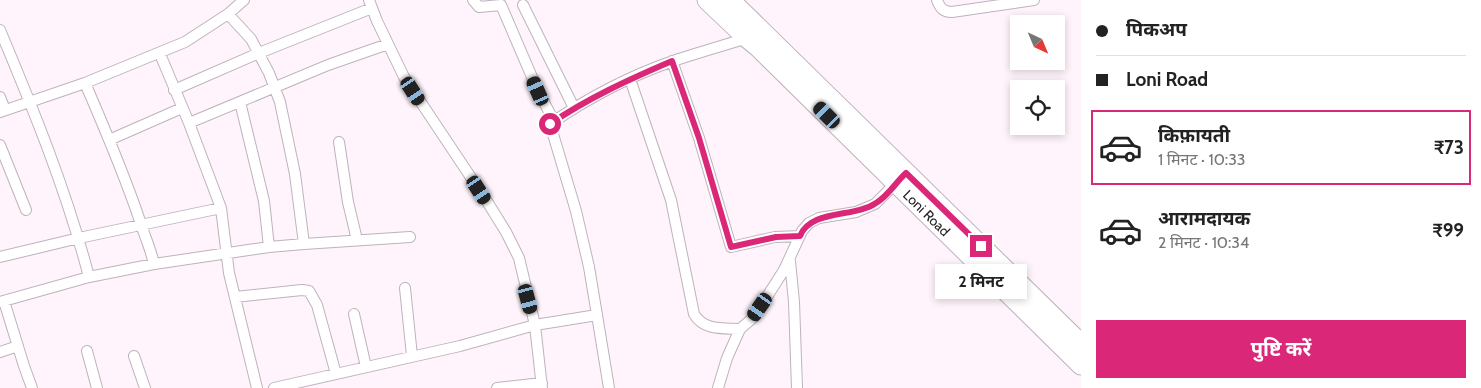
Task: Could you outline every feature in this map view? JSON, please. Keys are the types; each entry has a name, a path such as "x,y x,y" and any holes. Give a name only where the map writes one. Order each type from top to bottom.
{"highway":[{"name":"Loni Road","path":"708,0 746,38 1081,344"},
{"name":"Loni Road","path":"730,0 1081,365"}],"street":[{"path":"472,0 478,7 501,5 534,82 554,122"},
{"path":"937,0 942,9 946,12 952,12 1034,0"},
{"path":"0,96 3,111 30,103 160,54 185,42 228,14 239,2"},
{"path":"174,90 371,4 404,77 506,232 519,258 534,325 542,385 497,388"},
{"path":"523,5 574,108"},
{"path":"228,14 251,39 280,102 295,174 304,244"},
{"path":"0,30 30,103 79,238 89,277"},
{"path":"609,388 589,267 576,211 550,124 574,108 630,78 672,61 746,38"},
{"path":"189,123 274,87 388,44"},
{"path":"160,54 189,123 221,208 229,273 257,388"},
{"path":"672,61 699,138 731,247 776,237 800,236"},
{"path":"630,78 670,200 694,314 705,326 740,329"},
{"path":"85,83 109,140 154,264"},
{"path":"240,102 264,201 269,247"},
{"path":"109,140 182,108"},
{"path":"339,142 348,202 357,240"},
{"path":"0,145 26,210"},
{"path":"718,388 727,358 740,329 754,316 790,260 802,230 809,223 819,218 856,212 876,204 901,178"},
{"path":"0,258 79,238 221,208"},
{"path":"32,388 2,301 89,277 227,252 304,244 410,237"},
{"path":"790,260 794,302 797,388"},
{"path":"405,288 412,356"},
{"path":"235,297 302,290 309,291 317,305 336,374"},
{"path":"354,314 366,367"},
{"path":"274,388 460,346 534,325 597,315"},
{"path":"0,352 18,346"},
{"path":"87,351 97,388"},
{"path":"134,356 145,388"}],"route":[{"path":"550,124 574,108 630,78 672,61 699,138 731,247 776,237 800,236 802,230 809,223 819,218 856,212 876,204 906,173 981,246"}]}
